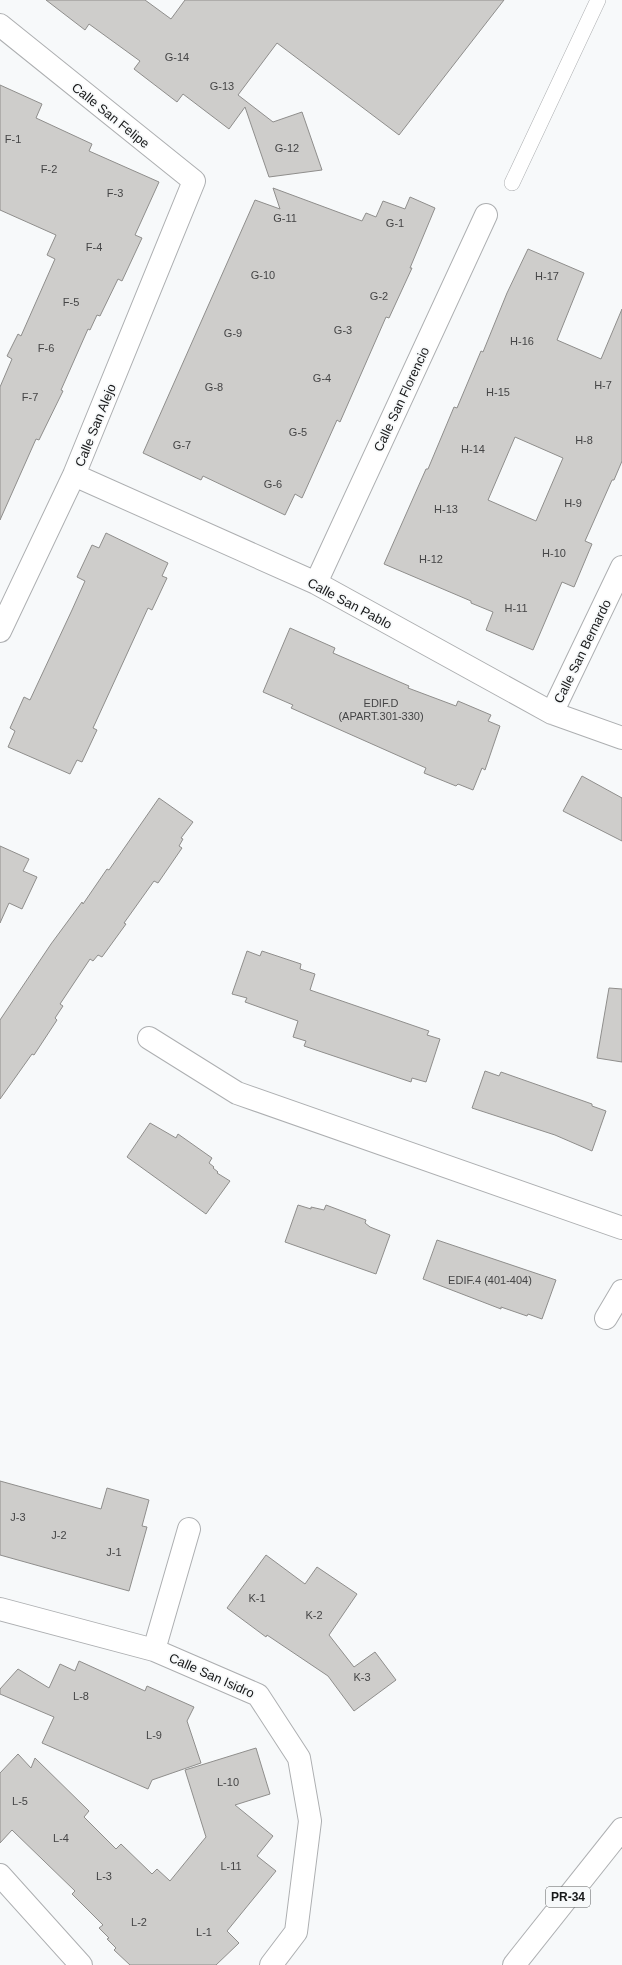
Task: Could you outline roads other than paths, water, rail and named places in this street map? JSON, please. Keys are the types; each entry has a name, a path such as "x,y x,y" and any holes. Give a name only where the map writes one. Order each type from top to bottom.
{"street":[{"name":"Calle San Felipe","path":"0,25 194,181 180,214"},
{"name":"Calle San Alejo","path":"0,631 74,475 180,214"},
{"name":"Calle San Florencio","path":"316,584 486,215"},
{"name":"Calle San Pablo","path":"74,475 316,584 552,713 622,738"},
{"name":"Calle San Bernardo","path":"552,713 622,567"},
{"path":"149,1038 237,1093 622,1228"},
{"path":"606,1318 622,1291"},
{"path":"154,1650 189,1529"},
{"name":"Calle San Isidro","path":"0,1609 154,1650 258,1695 299,1758 310,1821 296,1932 270,1965"},
{"name":"PR-34","path":"514,1965 622,1829"},
{"path":"0,1875 81,1965"}],"lane":[{"path":"512,183 598,0"}]}
